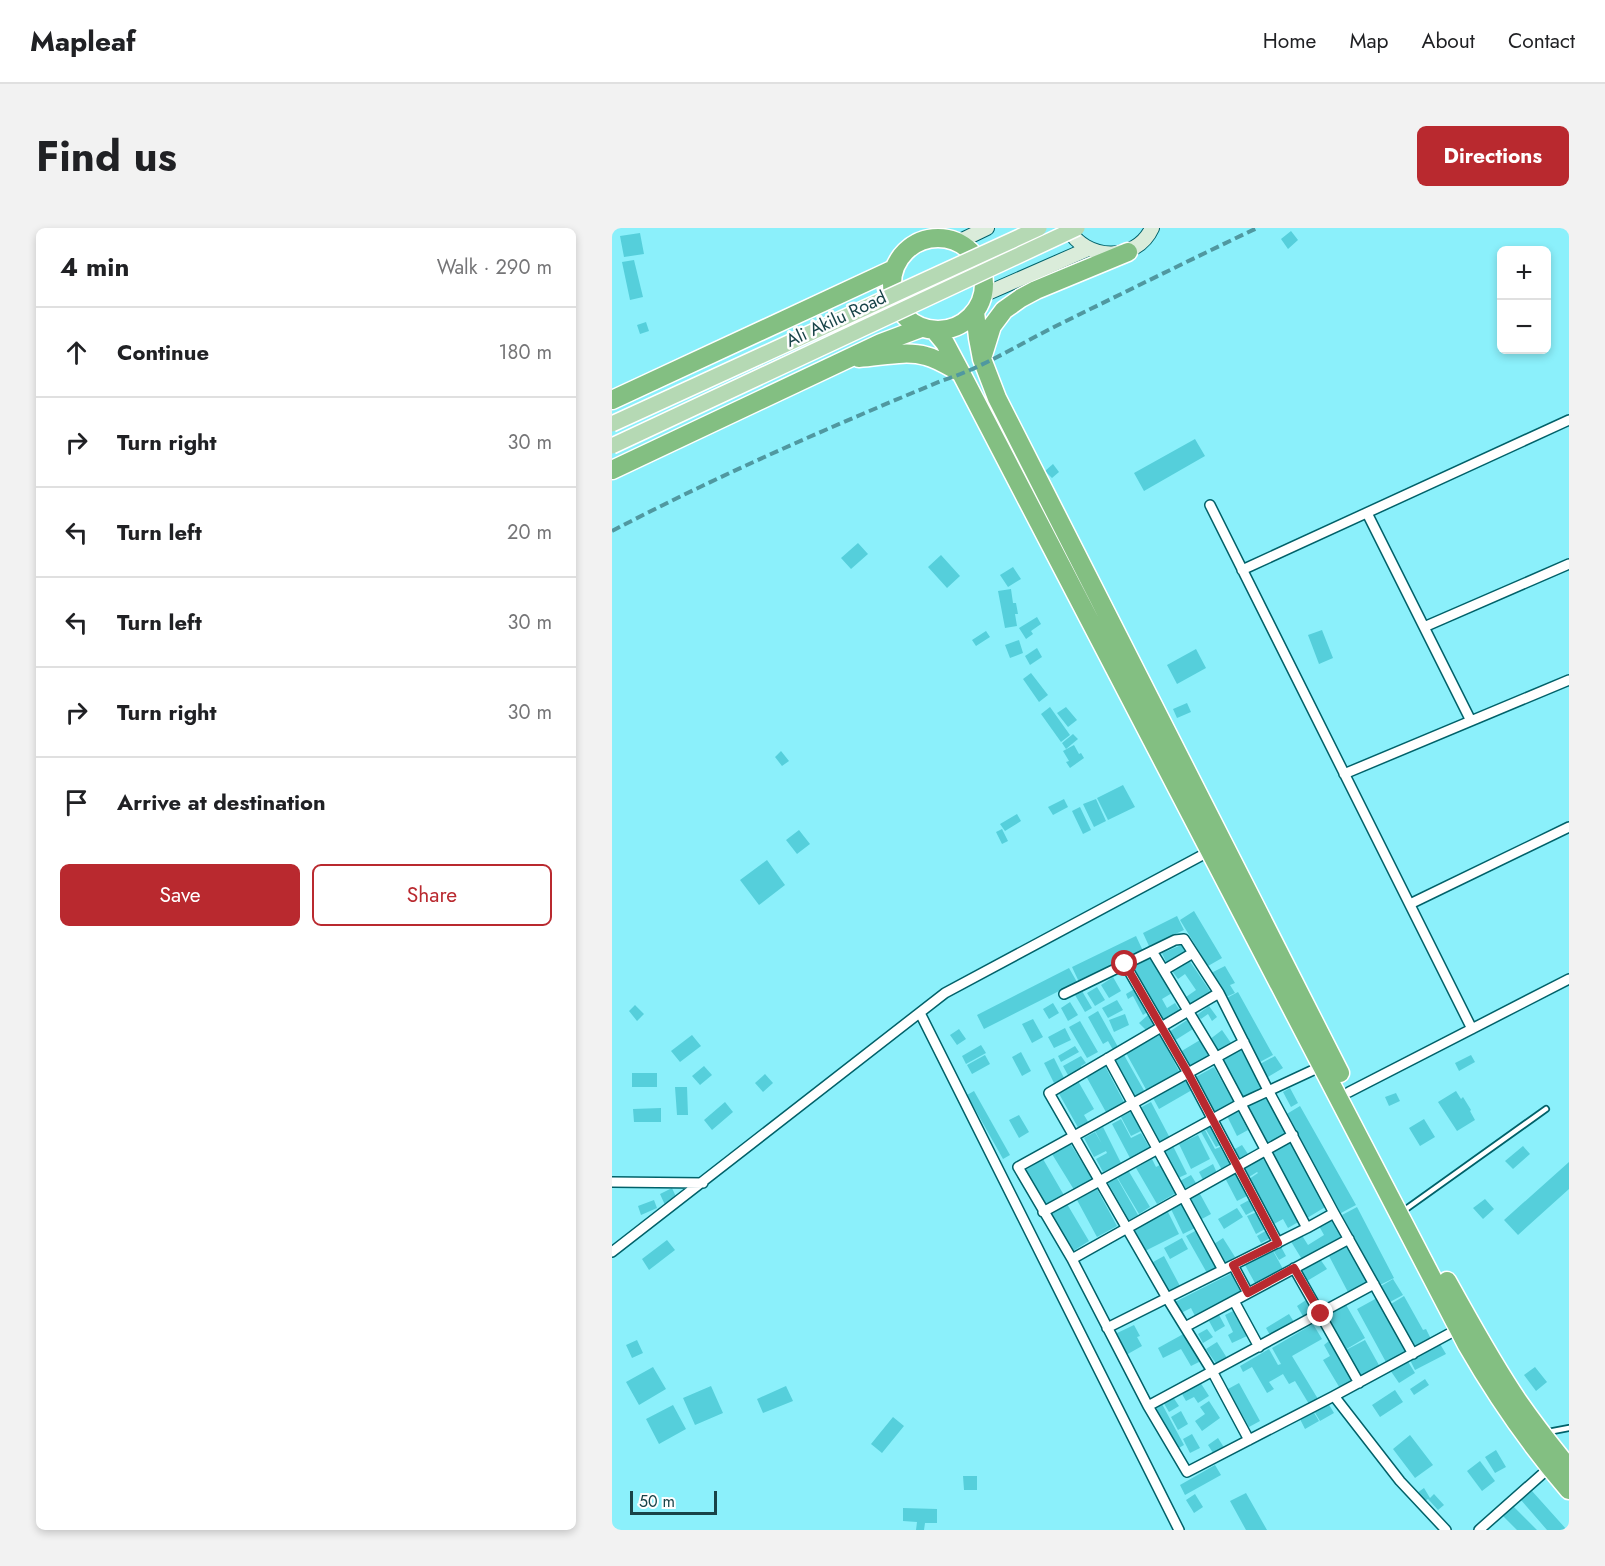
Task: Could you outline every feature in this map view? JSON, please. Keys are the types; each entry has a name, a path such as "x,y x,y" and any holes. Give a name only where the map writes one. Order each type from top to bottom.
{"highway":[{"path":"612,470 881,343 928,329 952,329 964,323 975,312 983,295 984,282 981,266 971,252 958,242 939,237 920,241 904,252 894,268 891,286 895,304 906,318 928,329 945,343 1458,1329 1493,1390 1534,1436 1569,1468"},
{"path":"982,359 992,326 1004,310 1036,290 1128,252"},
{"path":"612,400 894,268"},
{"path":"975,312 982,359 997,398 1406,1209 1488,1353 1517,1399 1550,1468 1569,1490"},
{"path":"848,358 917,354 927,356 961,373"}],"main road":[{"path":"958,242 987,228"},
{"name":"Ali Akilu Road","path":"612,424 1039,228"},
{"path":"1068,228 1072,236 1088,249 1108,254 1128,252 1148,237 1152,228"},
{"name":"Ali Akilu Road","path":"612,446 1077,228"},
{"path":"983,295 1088,249"}],"street":[{"path":"1242,570 1569,420"},
{"path":"1210,505 1472,1029"},
{"path":"1367,513 1471,721"},
{"path":"1424,627 1569,564"},
{"path":"1344,774 1569,680"},
{"path":"1410,904 1569,827"},
{"path":"612,1252 945,993 1210,851"},
{"path":"1064,994 1152,951 1184,939 1219,993 1334,1213 1413,1354"},
{"path":"1152,951 1215,1058 1307,1228"},
{"path":"1164,970 1193,953"},
{"path":"1125,964 1188,1073 1278,1243"},
{"path":"1349,1092 1569,979"},
{"path":"1219,993 1048,1093 1126,1229 1212,1371 1249,1440"},
{"path":"920,1013 1179,1530"},
{"path":"1244,1041 1018,1167 1072,1259 1148,1406 1187,1472 1458,1329"},
{"path":"1108,1058 1223,1270"},
{"path":"1043,1212 1240,1104 1322,1066"},
{"path":"1072,1259 1293,1135"},
{"path":"612,1182 703,1183"},
{"path":"1107,1328 1334,1213"},
{"path":"1185,1327 1349,1239"},
{"path":"1233,1265 1248,1293"},
{"path":"1294,1268 1359,1383"},
{"path":"1148,1406 1374,1284"},
{"path":"1234,1301 1259,1347"},
{"path":"1334,1396 1400,1481 1446,1530"},
{"path":"1479,1530 1550,1468"}],"lane":[{"path":"1406,1209 1546,1109"},
{"path":"1534,1436 1569,1428"}],"building":[{"path":"1291,231 1298,240 1288,249 1281,239"},
{"path":"640,233 644,254 624,257 620,236"},
{"path":"634,260 643,297 630,300 622,262"},
{"path":"646,322 649,331 640,334 637,325"},
{"path":"1195,439 1205,456 1144,491 1134,473"},
{"path":"1053,464 1059,472 1052,478 1045,471"},
{"path":"858,543 868,554 851,569 841,558"},
{"path":"941,555 960,576 947,588 928,567"},
{"path":"1013,567 1021,579 1008,587 1000,575"},
{"path":"1011,589 1013,603 1016,603 1018,614 1015,614 1017,626 1005,628 998,591"},
{"path":"1037,617 1041,624 1031,631 1033,634 1026,639 1019,628"},
{"path":"1322,630 1333,658 1319,664 1308,635"},
{"path":"986,631 990,637 976,646 972,640"},
{"path":"1019,640 1023,653 1010,658 1005,645"},
{"path":"1037,648 1042,657 1030,665 1025,656"},
{"path":"1196,649 1206,668 1177,684 1167,665"},
{"path":"1031,673 1048,695 1039,702 1023,679"},
{"path":"1187,703 1191,712 1177,718 1173,709"},
{"path":"1050,707 1070,735 1061,742 1041,714"},
{"path":"1066,707 1077,720 1068,727 1057,713"},
{"path":"1073,734 1078,739 1066,749 1062,743"},
{"path":"1074,745 1084,758 1070,768 1063,751"},
{"path":"781,751 789,761 782,766 775,757"},
{"path":"1123,785 1135,807 1108,820 1097,798"},
{"path":"1064,799 1068,807 1053,815 1048,807"},
{"path":"1096,799 1106,821 1094,827 1083,804"},
{"path":"1080,807 1091,830 1083,834 1072,811"},
{"path":"1017,814 1021,821 1005,831 1000,824"},
{"path":"1002,829 1008,841 1002,844 996,832"},
{"path":"799,830 810,844 797,854 786,840"},
{"path":"767,860 785,885 759,905 740,880"},
{"path":"1194,911 1222,958 1208,966 1180,920"},
{"path":"1177,916 1184,930 1149,946 1143,933"},
{"path":"1136,936 1143,951 1079,982 1072,967"},
{"path":"1184,944 1188,953 1166,962 1162,953"},
{"path":"1150,958 1172,993 1162,999 1167,1008 1175,1003 1181,1012 1163,1023 1130,969"},
{"path":"1189,960 1212,994 1193,1007 1186,997 1196,990 1185,974 1178,979 1172,971"},
{"path":"1225,966 1235,983 1230,985 1235,993 1224,998 1211,973"},
{"path":"1069,968 1077,982 984,1029 977,1015"},
{"path":"1113,977 1121,991 1109,998 1101,985"},
{"path":"1097,987 1105,1000 1095,1006 1087,993"},
{"path":"1136,988 1149,1011 1143,1015 1133,996 1128,999 1126,994"},
{"path":"1082,991 1092,1008 1085,1012 1075,995"},
{"path":"1238,992 1273,1055 1260,1062 1225,999"},
{"path":"1117,1000 1123,1010 1108,1018 1102,1008"},
{"path":"1070,1002 1078,1015 1068,1021 1061,1008"},
{"path":"1053,1003 1059,1013 1049,1019 1043,1009"},
{"path":"635,1005 644,1014 637,1021 629,1011"},
{"path":"1209,1006 1217,1017 1212,1021 1208,1014 1201,1019 1197,1015"},
{"path":"1098,1011 1118,1047 1113,1050 1108,1041 1103,1044 1088,1017"},
{"path":"1125,1014 1129,1025 1114,1032 1109,1020"},
{"path":"1148,1015 1156,1025 1148,1032 1139,1023"},
{"path":"1033,1019 1043,1037 1032,1043 1022,1024"},
{"path":"1187,1020 1193,1029 1174,1041 1169,1032"},
{"path":"1080,1021 1098,1052 1087,1058 1069,1027"},
{"path":"1065,1028 1071,1040 1054,1048 1048,1037"},
{"path":"959,1029 966,1039 957,1045 950,1035"},
{"path":"1222,1030 1231,1043 1218,1053 1209,1040"},
{"path":"692,1035 701,1046 680,1062 671,1051"},
{"path":"1160,1035 1181,1075 1148,1093 1126,1053"},
{"path":"1200,1040 1209,1057 1189,1068 1180,1052"},
{"path":"981,1045 986,1053 966,1064 962,1056"},
{"path":"1075,1046 1079,1052 1061,1062 1058,1056"},
{"path":"1241,1050 1261,1087 1241,1099 1220,1061"},
{"path":"1021,1052 1031,1071 1022,1076 1012,1057"},
{"path":"985,1055 990,1064 972,1074 967,1065"},
{"path":"1124,1055 1146,1094 1135,1100 1114,1061"},
{"path":"1471,1055 1475,1062 1459,1071 1455,1063"},
{"path":"1081,1056 1086,1063 1081,1066 1082,1069 1069,1077 1063,1066"},
{"path":"1275,1056 1283,1068 1268,1077 1260,1064"},
{"path":"1054,1058 1064,1078 1054,1083 1044,1063"},
{"path":"704,1066 712,1075 700,1085 692,1076"},
{"path":"1105,1066 1125,1104 1107,1114 1086,1076"},
{"path":"1214,1067 1234,1103 1214,1114 1194,1078"},
{"path":"632,1073 657,1073 657,1087 632,1087"},
{"path":"765,1074 773,1083 763,1092 755,1083"},
{"path":"1186,1080 1192,1090 1159,1109 1153,1098"},
{"path":"1078,1081 1094,1109 1084,1115 1090,1125 1080,1131 1058,1092"},
{"path":"675,1087 687,1087 688,1115 677,1115"},
{"path":"1290,1088 1298,1103 1291,1107 1283,1092"},
{"path":"974,1091 1010,1155 1003,1159 967,1095"},
{"path":"1456,1091 1461,1099 1463,1097 1475,1120 1457,1131 1438,1102"},
{"path":"1396,1093 1400,1101 1389,1106 1385,1097"},
{"path":"1265,1096 1287,1133 1267,1144 1245,1108"},
{"path":"725,1102 733,1112 712,1130 704,1120"},
{"path":"1151,1102 1171,1140 1160,1146 1140,1108"},
{"path":"1300,1106 1356,1205 1341,1213 1285,1115"},
{"path":"661,1108 661,1122 634,1122 633,1109"},
{"path":"1132,1111 1143,1130 1131,1136 1121,1117"},
{"path":"1238,1111 1248,1130 1237,1136 1227,1116"},
{"path":"1019,1115 1029,1132 1019,1138 1009,1120"},
{"path":"1121,1119 1131,1138 1141,1133 1151,1150 1141,1156 1140,1153 1130,1158 1112,1124"},
{"path":"1424,1119 1435,1137 1420,1146 1409,1128"},
{"path":"1211,1125 1222,1144 1216,1147 1205,1128"},
{"path":"1103,1127 1121,1163 1103,1172 1096,1159 1107,1153 1106,1151 1094,1157 1084,1138 1095,1132 1102,1144 1095,1131"},
{"path":"1205,1130 1215,1149 1220,1147 1230,1165 1222,1170 1201,1132"},
{"path":"1198,1135 1210,1159 1191,1169 1179,1144"},
{"path":"1290,1142 1327,1206 1307,1218 1270,1153"},
{"path":"1070,1143 1094,1182 1076,1193 1052,1154"},
{"path":"1242,1145 1248,1154 1239,1160 1233,1150"},
{"path":"1173,1146 1187,1174 1178,1178 1164,1151"},
{"path":"1523,1146 1530,1154 1513,1169 1505,1161"},
{"path":"1262,1157 1300,1221 1288,1228 1283,1219 1274,1224 1249,1179 1258,1173 1249,1177 1243,1168"},
{"path":"1043,1159 1065,1197 1046,1208 1024,1171"},
{"path":"1152,1159 1156,1167 1160,1165 1176,1193 1157,1204 1136,1168"},
{"path":"1569,1162 1569,1189 1518,1235 1504,1220"},
{"path":"1213,1164 1217,1173 1203,1180 1199,1172"},
{"path":"1128,1170 1150,1207 1139,1214 1117,1177"},
{"path":"1235,1173 1247,1196 1237,1201 1225,1178"},
{"path":"1191,1175 1196,1183 1184,1189 1180,1181"},
{"path":"1117,1178 1138,1215 1129,1220 1108,1183"},
{"path":"672,1188 677,1199 665,1205 660,1194"},
{"path":"1097,1189 1117,1226 1097,1237 1077,1200"},
{"path":"1199,1192 1211,1214 1200,1220 1188,1197"},
{"path":"1251,1199 1257,1209 1246,1215 1240,1205"},
{"path":"1485,1199 1494,1209 1483,1219 1473,1208"},
{"path":"654,1200 657,1208 641,1215 638,1206"},
{"path":"1181,1202 1195,1228 1183,1234 1170,1207"},
{"path":"1067,1204 1089,1241 1070,1253 1048,1216"},
{"path":"1357,1207 1394,1278 1380,1285 1342,1215"},
{"path":"1237,1208 1243,1217 1224,1229 1218,1219"},
{"path":"1167,1210 1179,1234 1145,1251 1133,1227"},
{"path":"1257,1212 1265,1229 1256,1234 1247,1216"},
{"path":"1332,1218 1343,1237 1303,1261 1290,1240 1301,1234 1308,1245 1324,1235 1319,1226"},
{"path":"1197,1230 1218,1267 1207,1273 1186,1236"},
{"path":"1267,1230 1272,1237 1261,1243 1257,1236"},
{"path":"1182,1238 1188,1249 1170,1259 1164,1248"},
{"path":"1223,1238 1235,1257 1225,1263 1214,1244"},
{"path":"667,1240 675,1250 649,1270 642,1259"},
{"path":"1280,1245 1286,1256 1279,1260 1273,1250"},
{"path":"1348,1245 1368,1283 1349,1294 1329,1256"},
{"path":"1272,1249 1283,1269 1256,1285 1245,1265"},
{"path":"1164,1256 1180,1286 1168,1292 1153,1262"},
{"path":"1320,1259 1327,1269 1307,1281 1301,1271"},
{"path":"1232,1273 1243,1293 1196,1318 1191,1308 1181,1313 1175,1302"},
{"path":"1393,1279 1403,1295 1390,1302 1381,1286"},
{"path":"1404,1296 1423,1330 1426,1329 1431,1339 1416,1347 1391,1304"},
{"path":"1377,1298 1407,1352 1387,1364 1357,1309"},
{"path":"1306,1300 1314,1311 1304,1318 1297,1306"},
{"path":"1345,1303 1365,1338 1345,1350 1325,1314"},
{"path":"1235,1310 1247,1336 1232,1343 1228,1335 1233,1332 1225,1315"},
{"path":"1289,1314 1294,1322 1270,1335 1266,1328"},
{"path":"1219,1315 1225,1326 1215,1332 1209,1321"},
{"path":"1313,1324 1322,1339 1292,1356 1318,1399 1309,1404 1295,1381 1289,1384 1283,1374 1269,1382 1274,1389 1267,1393 1252,1367 1243,1372 1240,1366 1269,1349 1278,1365 1281,1364 1272,1348"},
{"path":"1134,1325 1142,1346 1126,1355 1115,1334"},
{"path":"1207,1329 1213,1337 1203,1343 1198,1334"},
{"path":"1187,1332 1203,1360 1191,1366 1181,1349 1163,1358 1158,1348"},
{"path":"637,1340 643,1353 632,1358 626,1345"},
{"path":"1365,1340 1380,1367 1361,1378 1346,1350"},
{"path":"1329,1341 1353,1383 1341,1390 1323,1360 1330,1356 1324,1345"},
{"path":"1217,1342 1227,1358 1217,1365 1206,1349"},
{"path":"1440,1344 1446,1354 1415,1370 1410,1360"},
{"path":"1407,1360 1415,1373 1399,1383 1390,1370"},
{"path":"653,1367 666,1389 639,1405 626,1382"},
{"path":"1535,1367 1547,1382 1536,1391 1524,1375"},
{"path":"1425,1379 1429,1385 1414,1395 1410,1389"},
{"path":"1200,1382 1209,1396 1198,1403 1194,1397 1186,1401 1182,1394"},
{"path":"1239,1383 1260,1421 1249,1427 1228,1389"},
{"path":"711,1386 723,1413 695,1425 683,1398"},
{"path":"786,1386 793,1401 763,1413 757,1399"},
{"path":"1395,1390 1403,1402 1380,1417 1372,1405"},
{"path":"1173,1397 1179,1406 1169,1412 1163,1402"},
{"path":"1209,1401 1220,1418 1202,1431 1195,1421 1205,1414 1200,1407"},
{"path":"1328,1403 1334,1413 1320,1421 1314,1411"},
{"path":"1162,1404 1184,1445 1177,1449 1154,1408"},
{"path":"673,1405 686,1429 659,1444 646,1419"},
{"path":"1181,1411 1188,1424 1178,1430 1171,1417"},
{"path":"1313,1411 1319,1421 1305,1429 1300,1419"},
{"path":"893,1417 904,1426 882,1453 871,1444"},
{"path":"1192,1434 1200,1448 1190,1453 1183,1439"},
{"path":"1410,1435 1433,1465 1415,1478 1393,1449"},
{"path":"1218,1438 1225,1449 1215,1456 1208,1445"},
{"path":"1496,1450 1506,1467 1495,1473 1485,1457"},
{"path":"1480,1461 1495,1481 1482,1491 1467,1471"},
{"path":"1215,1465 1221,1475 1185,1495 1180,1485"},
{"path":"963,1476 977,1476 977,1490 964,1490"},
{"path":"1424,1488 1430,1498 1434,1494 1444,1505 1438,1510 1428,1499 1423,1502 1417,1493"},
{"path":"1532,1491 1567,1530 1547,1530 1521,1500"},
{"path":"1246,1493 1267,1530 1246,1530 1230,1501"},
{"path":"1195,1494 1203,1507 1194,1513 1186,1500"},
{"path":"1512,1505 1537,1530 1517,1530 1502,1515"},
{"path":"903,1508 937,1509 937,1523 925,1523 924,1530 916,1530 917,1522 903,1521"}],"railway":[{"path":"612,531 775,452 971,370 1257,228"}],"route":[{"path":"1125,964 1188,1073 1278,1243 1233,1265 1248,1293 1294,1268 1321,1314"}]}
